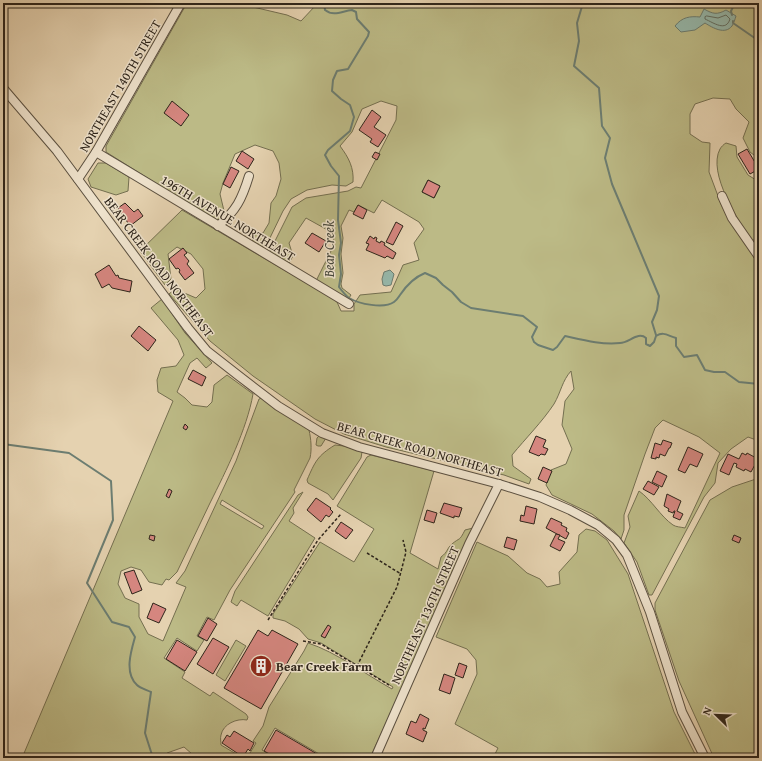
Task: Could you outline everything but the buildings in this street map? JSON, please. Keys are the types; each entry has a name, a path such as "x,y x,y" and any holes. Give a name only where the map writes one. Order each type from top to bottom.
{"street":[{"name":"NORTHEAST 140TH STREET","path":"78,179 96,152 181,3"},
{"name":"BEAR CREEK ROAD NORTHEAST","path":"3,88 57,151 188,328 208,351 278,406 322,433 347,442 387,455 499,484 540,497 570,510 598,525 616,540 627,555 638,581 682,712 705,758"},
{"name":"196TH AVENUE NORTHEAST","path":"96,152 348,304"},
{"path":"218,226 230,216 241,200 249,176"},
{"path":"722,196 732,218 759,257"},
{"name":"NORTHEAST 136TH STREET","path":"375,758 469,544 499,484"}],"path":[{"path":"268,620 318,540 340,514"},
{"path":"358,666 397,587 406,552 403,540"},
{"path":"367,554 401,574"},
{"path":"303,641 321,644 389,685"}],"shaded area":[{"path":"187,3 244,3 253,7 287,15 301,21 316,5 316,3 759,3 759,159 750,152 743,138 749,122 736,109 730,99 713,98 695,104 690,114 690,134 702,142 710,143 709,172 721,204 731,222 759,263 759,441 748,437 731,449 718,463 715,483 704,497 652,595 649,595 637,562 624,543 630,527 628,516 639,491 674,526 685,528 720,453 699,437 663,420 655,428 624,515 624,530 621,539 614,531 592,514 552,495 546,485 551,470 566,464 572,449 562,425 565,401 574,389 571,371 554,404 512,455 513,466 531,479 529,484 504,475 386,447 344,434 315,419 253,376 210,341 169,294 175,289 196,298 205,289 203,269 191,254 177,247 168,254 171,279 165,285 140,251 182,210 332,298 337,302 341,311 354,311 354,304 360,295 391,292 403,265 419,260 414,243 424,229 419,222 382,200 374,213 358,205 354,212 349,210 341,226 343,238 341,254 343,273 341,284 342,288 351,295 347,301 316,281 334,245 333,233 306,218 289,243 293,256 289,263 271,254 270,251 292,207 306,198 348,191 356,187 361,188 396,120 397,106 381,101 362,109 352,132 340,146 350,163 353,172 353,182 346,186 332,185 307,190 291,199 283,211 267,244 261,247 252,241 254,235 263,233 269,223 271,203 276,196 281,179 279,163 273,151 255,145 235,154 220,194 225,215 216,221 106,152 106,146","holes":["428,180 440,186 434,198 422,192"]},
{"path":"726,143 736,146 737,157 748,175 756,180 757,197 759,198 759,236 752,241 733,210 721,184 717,159 720,149"},
{"path":"98,163 106,163 129,177 128,191 116,195 91,187 88,179"},
{"path":"162,299 185,333 212,363 206,368 197,358 190,363 177,392 192,405 207,407 212,402 214,385 227,375 253,394 246,421 235,450 177,572 169,580 166,579 162,585 149,582 141,570 131,567 121,571 118,584 125,598 139,604 139,617 148,634 163,641 186,587 176,583 185,571 236,461 259,399 262,398 309,430 310,433 310,458 294,490 295,492 230,590 214,620 207,617 197,636 204,640 197,651 177,638 164,658 185,672 182,678 210,696 213,692 246,714 248,717 247,720 235,721 227,725 222,731 221,737 221,745 243,758 193,758 192,754 184,747 167,753 164,758 22,758 173,401 158,392 157,380 161,368 176,366 184,355 178,340 151,308","holes":["222,500 264,526 262,529 220,504"]},
{"path":"320,435 326,438 321,446 318,446 316,445 317,438"},
{"path":"335,445 344,446 362,452 361,458 333,500 328,494 308,483 307,480 312,468 320,456"},
{"path":"371,455 434,471 410,553 438,569 441,557 450,546 460,538 465,530 473,528 370,758 326,758 275,728 262,750 275,758 243,758 250,753 256,743 253,741 263,726 269,707 308,643 340,658 392,689 393,687 321,643 308,639 299,629 285,621 273,618 273,614 320,542 354,562 374,529 337,506 367,457"},
{"path":"759,478 759,758 714,758 679,681 655,610 655,603 710,500 732,487"},
{"path":"303,492 293,508 294,513 289,521 315,538 268,616 241,600 237,606 231,602 235,591 298,495"},
{"path":"586,529 595,531 607,540 628,574 674,712 697,758 493,758 498,748 455,724 477,674 476,660 467,649 436,637 477,542 508,556 527,573 540,579 547,587 560,584 559,572 577,552 579,535"},
{"path":"236,640 246,646 225,681 216,675"}],"water":[{"path":"704,9 715,13 720,13 726,10 736,16 733,25 729,29 719,30 705,23 695,30 681,32 675,26 686,18 700,17"},
{"path":"390,270 394,274 391,285 383,285 382,279 384,272"}],"waterway":[{"name":"Bear Creek","path":"324,3 325,10 328,12 338,13 352,10 356,12 357,19 369,32 348,69 337,71 333,80 332,91 350,105 354,117 350,131 328,150 325,155 339,176 338,220 341,243 339,255 341,274 339,287 348,297 353,300 372,305 390,304 397,300 411,282 425,273 436,278 461,302 471,308 523,316 537,327 532,337 534,342 538,345 553,350 565,336 592,342 606,343 623,342 643,336 646,338 646,344 650,346 654,342 656,336 664,334 676,338 676,346 684,357 697,355 705,370 725,372 739,382 759,384"},
{"path":"583,3 577,23 579,41 574,66 599,88 602,126 610,138 605,158 612,184 659,296 657,310 652,322 656,335"},
{"path":"732,15 731,11 735,3"},
{"path":"733,21 733,23 759,41"},
{"path":"3,444 69,453 111,481 113,520 87,583 112,622 129,627 135,637 130,655 130,668 133,680 137,685 151,692 145,733 153,758"}],"place":[{"name":"Bear Creek Farm","path":"261,666"}]}
